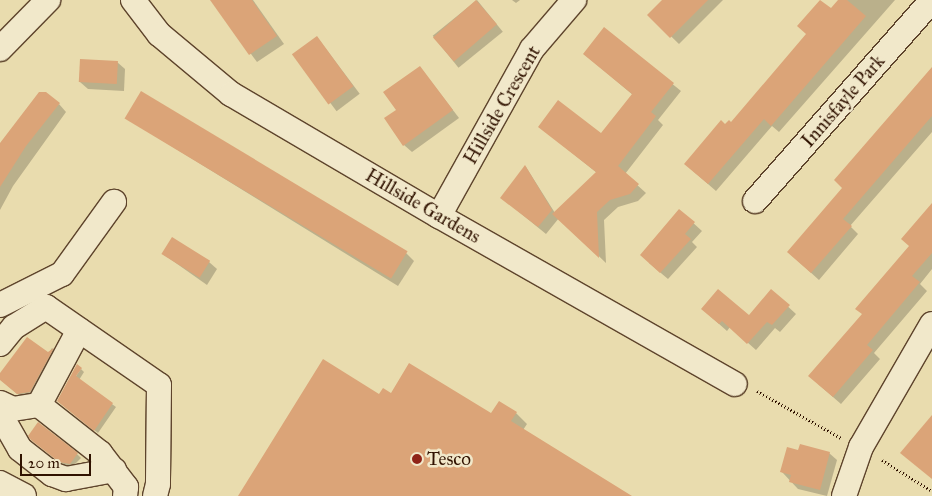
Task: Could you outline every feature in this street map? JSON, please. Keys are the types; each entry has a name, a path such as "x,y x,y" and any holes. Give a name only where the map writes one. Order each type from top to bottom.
{"street":[{"path":"0,48 48,0"},
{"name":"Hillside Gardens","path":"133,0 159,34 231,94 439,216 735,384"},
{"name":"Hillside Crescent","path":"439,216 532,49 574,0"},
{"name":"Innisfayle Park","path":"755,201 932,0"},
{"path":"0,306 62,274 114,202"},
{"path":"0,344 14,327 46,307 159,385 158,484 155,496"},
{"path":"844,496 861,447 932,324"},
{"path":"39,406 79,330"},
{"path":"0,403 13,409 39,406 100,453 126,487 125,496"},
{"path":"0,414 10,447 52,474 66,479 114,470"},
{"path":"0,483 24,496"}],"path":[{"path":"735,384 752,388 861,447 932,491"}],"building":[{"path":"210,0 252,0 277,36 249,55"},
{"path":"476,0 497,24 454,62 433,37"},
{"path":"662,0 708,0 670,38 647,15"},
{"path":"820,0 831,8 838,0 847,0 866,16 771,126 764,119 708,184 684,164 721,120 725,124 729,120 731,122 806,34 797,26"},
{"path":"604,27 674,83 651,112 656,116 618,166 639,184 630,194 610,200 597,212 599,258 552,214 596,172 538,127 558,100 601,133 632,94 583,54"},
{"path":"317,36 353,86 328,104 292,54"},
{"path":"80,59 118,61 117,84 79,82"},
{"path":"420,66 453,110 403,146 384,118 396,110 383,92"},
{"path":"932,67 932,116 843,219 852,226 811,273 787,252 842,188 834,180"},
{"path":"141,91 408,251 391,279 125,118"},
{"path":"39,92 46,92 60,103 26,146 0,187 0,143"},
{"path":"525,165 552,210 538,227 500,198"},
{"path":"932,203 932,253 912,276 920,282 867,345 873,350 833,397 808,376 862,314 855,309 909,246 901,239"},
{"path":"679,209 695,222 685,234 691,239 660,273 640,255"},
{"path":"172,237 210,261 200,278 161,254"},
{"path":"718,289 749,315 771,289 790,305 772,325 767,322 747,344 722,321 719,324 701,309"},
{"path":"27,337 48,352 54,348 30,392 17,394 0,380 0,373"},
{"name":"Tesco","path":"323,359 379,394 383,388 391,393 409,363 491,413 499,401 517,412 511,421 632,496 238,496"},
{"path":"77,364 82,368 76,376 113,403 94,431 57,401"},
{"path":"932,415 932,479 900,453"},
{"path":"38,422 78,453 70,464 59,462 31,440 28,436"},
{"path":"800,444 830,452 820,490 789,482 791,475 780,472 787,447 798,450"}],"place":[{"name":"Tesco","path":"417,459"}]}
